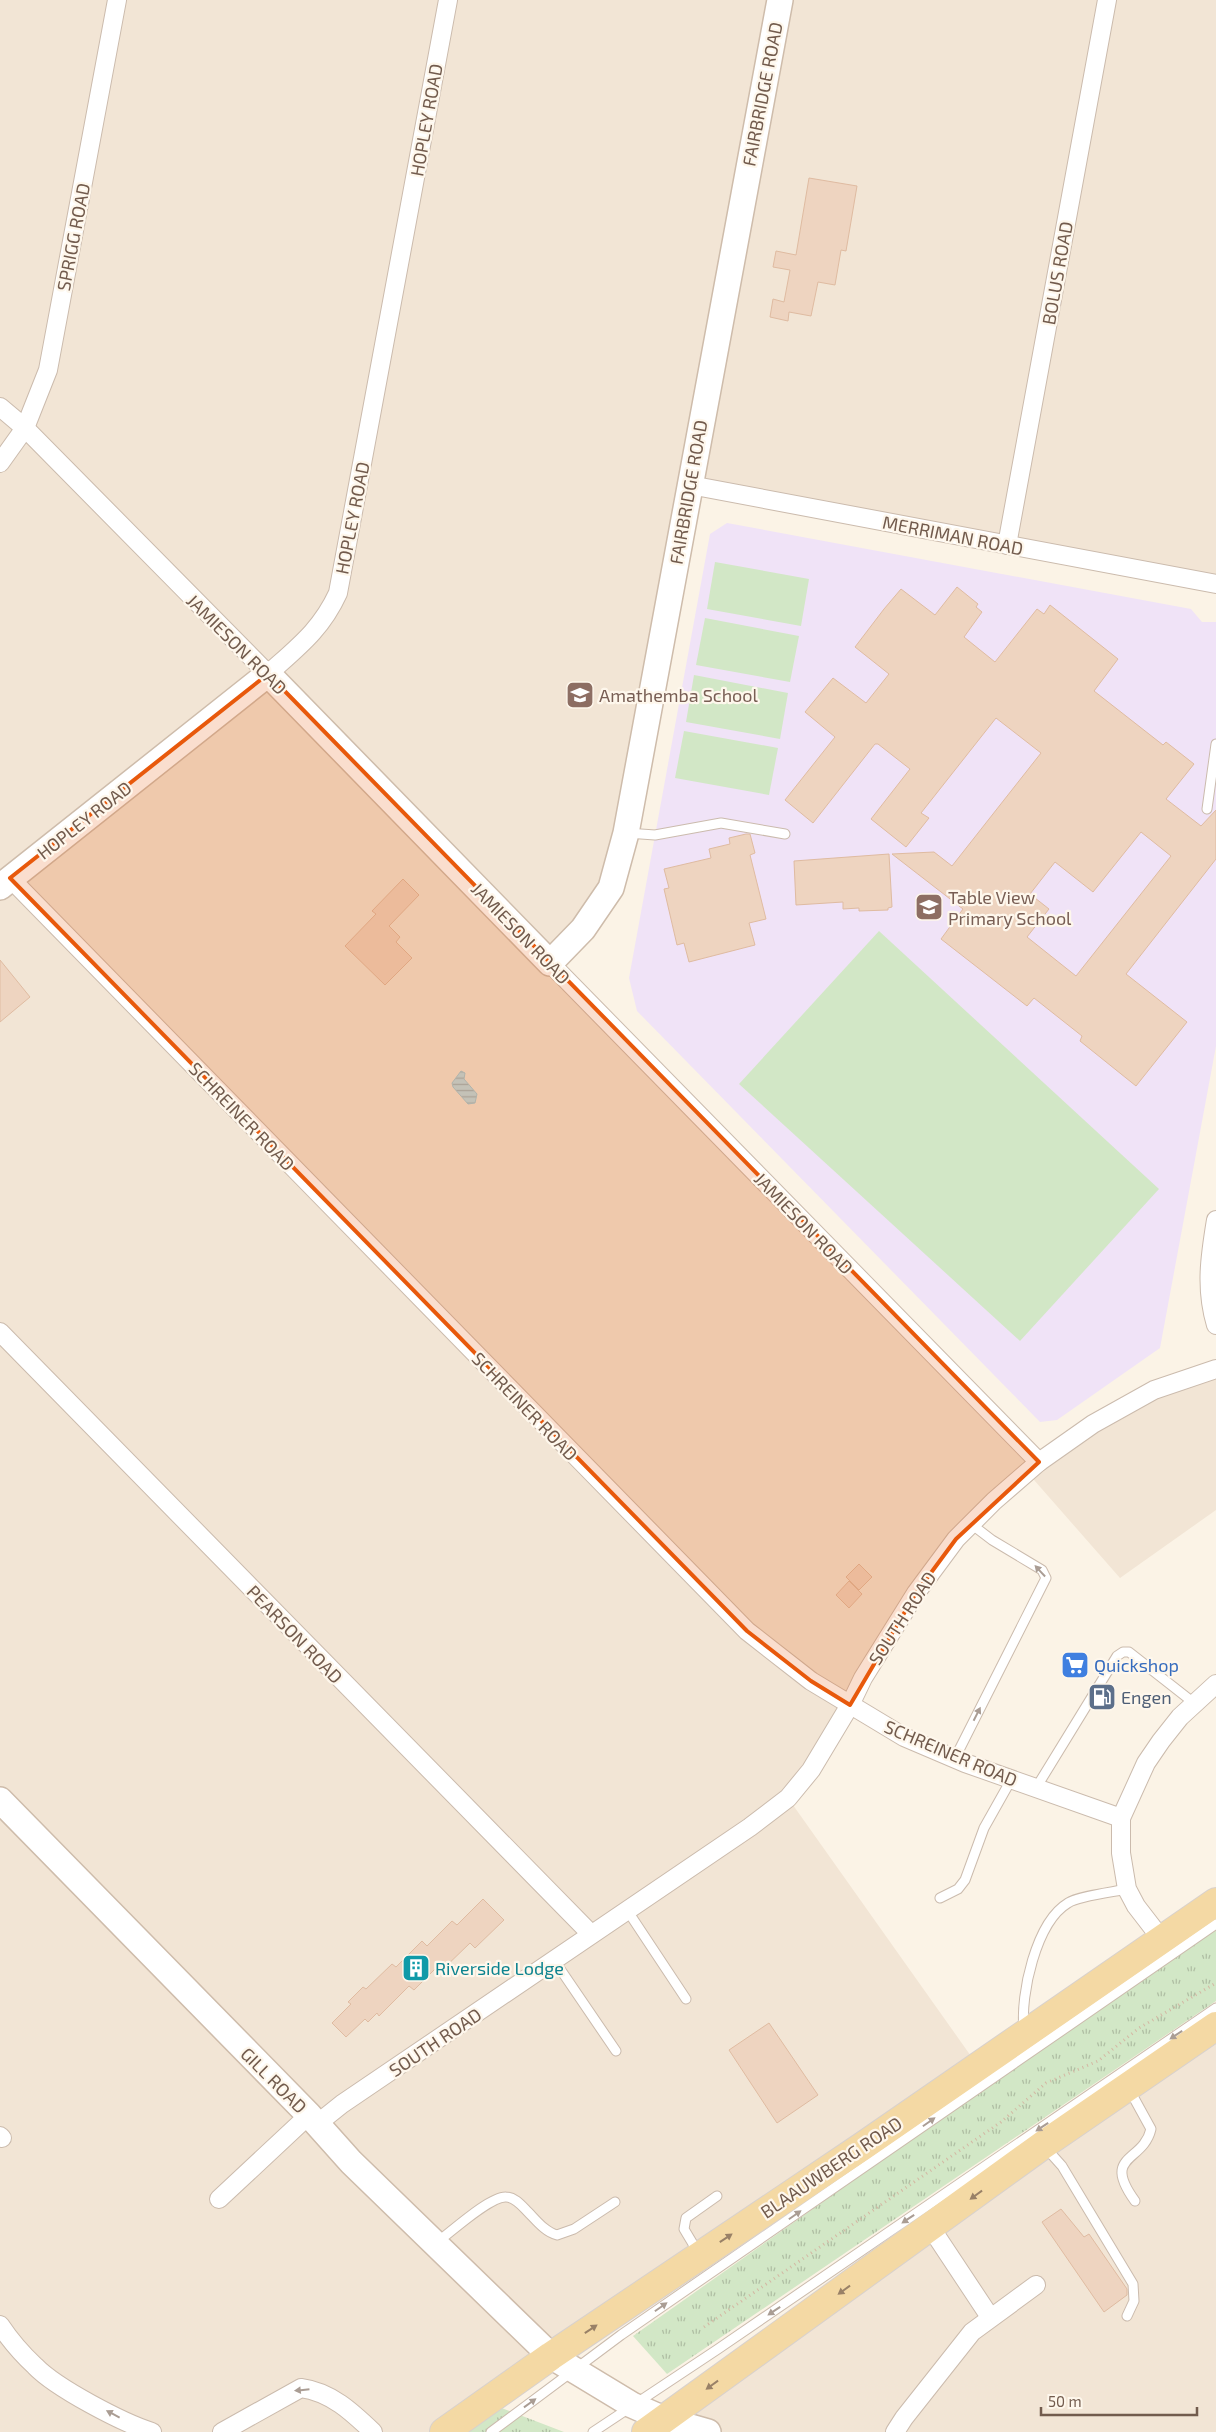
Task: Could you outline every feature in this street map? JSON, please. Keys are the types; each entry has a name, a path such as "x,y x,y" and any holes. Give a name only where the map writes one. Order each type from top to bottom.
{"main road":[{"name":"BLAAUWBERG ROAD","path":"444,2432 551,2356 1163,1941 1216,1902"},
{"path":"656,2426 1043,2145 1216,2027"}],"street":[{"name":"SPRIGG ROAD","path":"0,463 25,428 48,370 117,0"},
{"name":"HOPLEY ROAD","path":"5,883 268,674 310,636 328,614 338,593 448,0"},
{"name":"FAIRBRIDGE ROAD","path":"550,963 583,929 611,888 626,833 780,0"},
{"name":"BOLUS ROAD","path":"1007,545 1107,0"},
{"name":"JAMIESON ROAD","path":"0,407 25,428 268,674 1039,1462"},
{"name":"MERRIMAN ROAD","path":"690,485 1216,584"},
{"name":"SCHREINER ROAD","path":"5,883 747,1631 811,1681 904,1737 1011,1780 1121,1818"},
{"path":"1216,1220 1208,1281 1216,1325"},
{"name":"PEARSON ROAD","path":"0,1332 591,1934"},
{"name":"SOUTH ROAD","path":"219,2199 313,2120 342,2104 750,1827 788,1798 811,1770 850,1705 863,1678 916,1593 956,1540 971,1524 1039,1462 1093,1424 1154,1390 1216,1369"},
{"path":"1163,1941 1136,1906 1127,1890 1121,1853 1121,1818 1146,1763 1176,1723 1194,1703 1216,1684"},
{"name":"GILL ROAD","path":"0,1800 352,2162 551,2356 632,2405 656,2426 708,2432"},
{"path":"931,2228 990,2317"},
{"path":"895,2432 972,2332 1036,2285"},
{"path":"0,2325 36,2368 75,2394 139,2428 152,2432"},
{"path":"222,2432 301,2388 313,2390 335,2400 373,2432"}],"lane":[{"path":"1207,809 1216,744"},
{"path":"626,833 655,835 721,823 785,834"},
{"path":"955,1758 1046,1578 1042,1570 992,1540 971,1524"},
{"path":"1036,1788 1117,1656 1123,1652 1129,1652 1194,1703"},
{"path":"940,1898 958,1889 965,1880 988,1818 1011,1780"},
{"path":"1025,2034 1022,2008 1034,1953 1050,1921 1069,1902 1127,1890"},
{"path":"627,1910 686,1999"},
{"path":"491,2432 621,2335 1216,1924"},
{"path":"554,1960 616,2050"},
{"path":"593,2432 734,2338 1216,2008"},
{"path":"1128,2087 1151,2129 1149,2135 1128,2159 1122,2170 1122,2178 1135,2201"},
{"path":"1043,2145 1062,2166 1133,2284 1134,2301 1127,2316"},
{"path":"700,2256 684,2229 686,2218 718,2196"},
{"path":"436,2244 500,2198 506,2197 517,2202 548,2232 557,2235 574,2229 615,2202"}],"path":[{"path":"704,2327 1001,2122 1046,2084 1098,2061 1138,2028 1216,1984"}],"highlighted area":[{"path":"268,674 1039,1462 956,1539 916,1593 850,1705 811,1681 747,1631 10,878"}],"shaded area":[{"path":"0,0 1216,0 1216,584 690,485 620,859 551,963 1038,1462 1093,1424 1216,1369 1216,1510 1120,1578 1027,1472 956,1539 788,1798 978,2066 444,2432 0,2432"},
{"name":"Table View Primary School","path":"727,523 1191,609 1202,622 1216,622 1216,1046 1160,1348 1057,1420 1040,1422 637,1011 629,978 710,534"},
{"path":"1216,2031 1216,2432 655,2432"}],"green space":[{"path":"715,562 809,579 801,626 707,609"},
{"path":"705,618 799,636 790,682 696,665"},
{"path":"694,675 788,693 780,739 686,722"},
{"path":"684,731 778,748 769,795 675,778"},
{"path":"879,931 1159,1189 1020,1341 739,1084"},
{"path":"1216,1924 1216,2001 667,2374 633,2336"},
{"path":"499,2407 564,2432 464,2432"}],"water":[{"path":"461,1071 465,1073 464,1079 477,1094 475,1103 468,1104 453,1087 452,1083"}],"building":[{"path":"809,178 857,186 846,251 841,250 835,285 818,282 811,316 789,312 788,321 770,317 773,299 784,302 790,270 773,267 776,251 796,255"},
{"path":"957,587 978,604 976,607 982,612 964,637 995,662 1037,609 1044,614 1050,605 1118,659 1094,691 1163,745 1166,742 1194,764 1166,799 1201,826 1216,810 1216,859 1126,974 1187,1022 1136,1086 1080,1041 1082,1036 1034,998 1027,1006 941,939 963,909 892,854 934,852 952,866 1041,753 996,718 921,813 929,818 906,847 871,819 910,769 878,744 875,744 813,823 785,800 835,737 805,712 833,678 866,703 889,674 855,647 884,609 901,589 935,615","holes":["1141,832 1171,856 1076,976 1027,937 1049,909 1030,894 1055,862 1093,892"]},
{"path":"750,834 755,853 750,855 766,919 749,923 755,945 689,962 684,943 677,945 664,889 669,888 664,869 711,858 709,849 730,844 729,838"},
{"path":"889,854 892,907 888,908 888,910 859,911 859,908 843,909 843,902 796,905 794,861"},
{"path":"403,879 419,895 389,926 400,937 396,942 412,958 385,985 345,946 376,914 372,911"},
{"path":"0,960 30,997 0,1022"},
{"path":"859,1564 872,1577 859,1590 846,1577"},
{"path":"849,1581 862,1594 849,1608 836,1595"},
{"name":"Riverside Lodge","path":"483,1899 504,1920 475,1948 470,1943 440,1972 436,1968 414,1990 409,1986 379,2016 377,2013 368,2022 365,2019 346,2037 332,2023 351,2004 348,2002 363,1987 366,1989 392,1964 396,1967 422,1941 427,1946 452,1921 457,1925"},
{"path":"769,2023 818,2095 777,2123 729,2050"},
{"path":"1061,2209 1084,2237 1089,2234 1127,2289 1127,2295 1104,2312 1042,2222"}],"place":[{"name":"Amathemba School","path":"580,695"},
{"name":"Table View Primary School","path":"929,907"},
{"name":"Quickshop","path":"1075,1665"},
{"name":"Engen","path":"1102,1697"},
{"name":"Riverside Lodge","path":"416,1968"}]}
